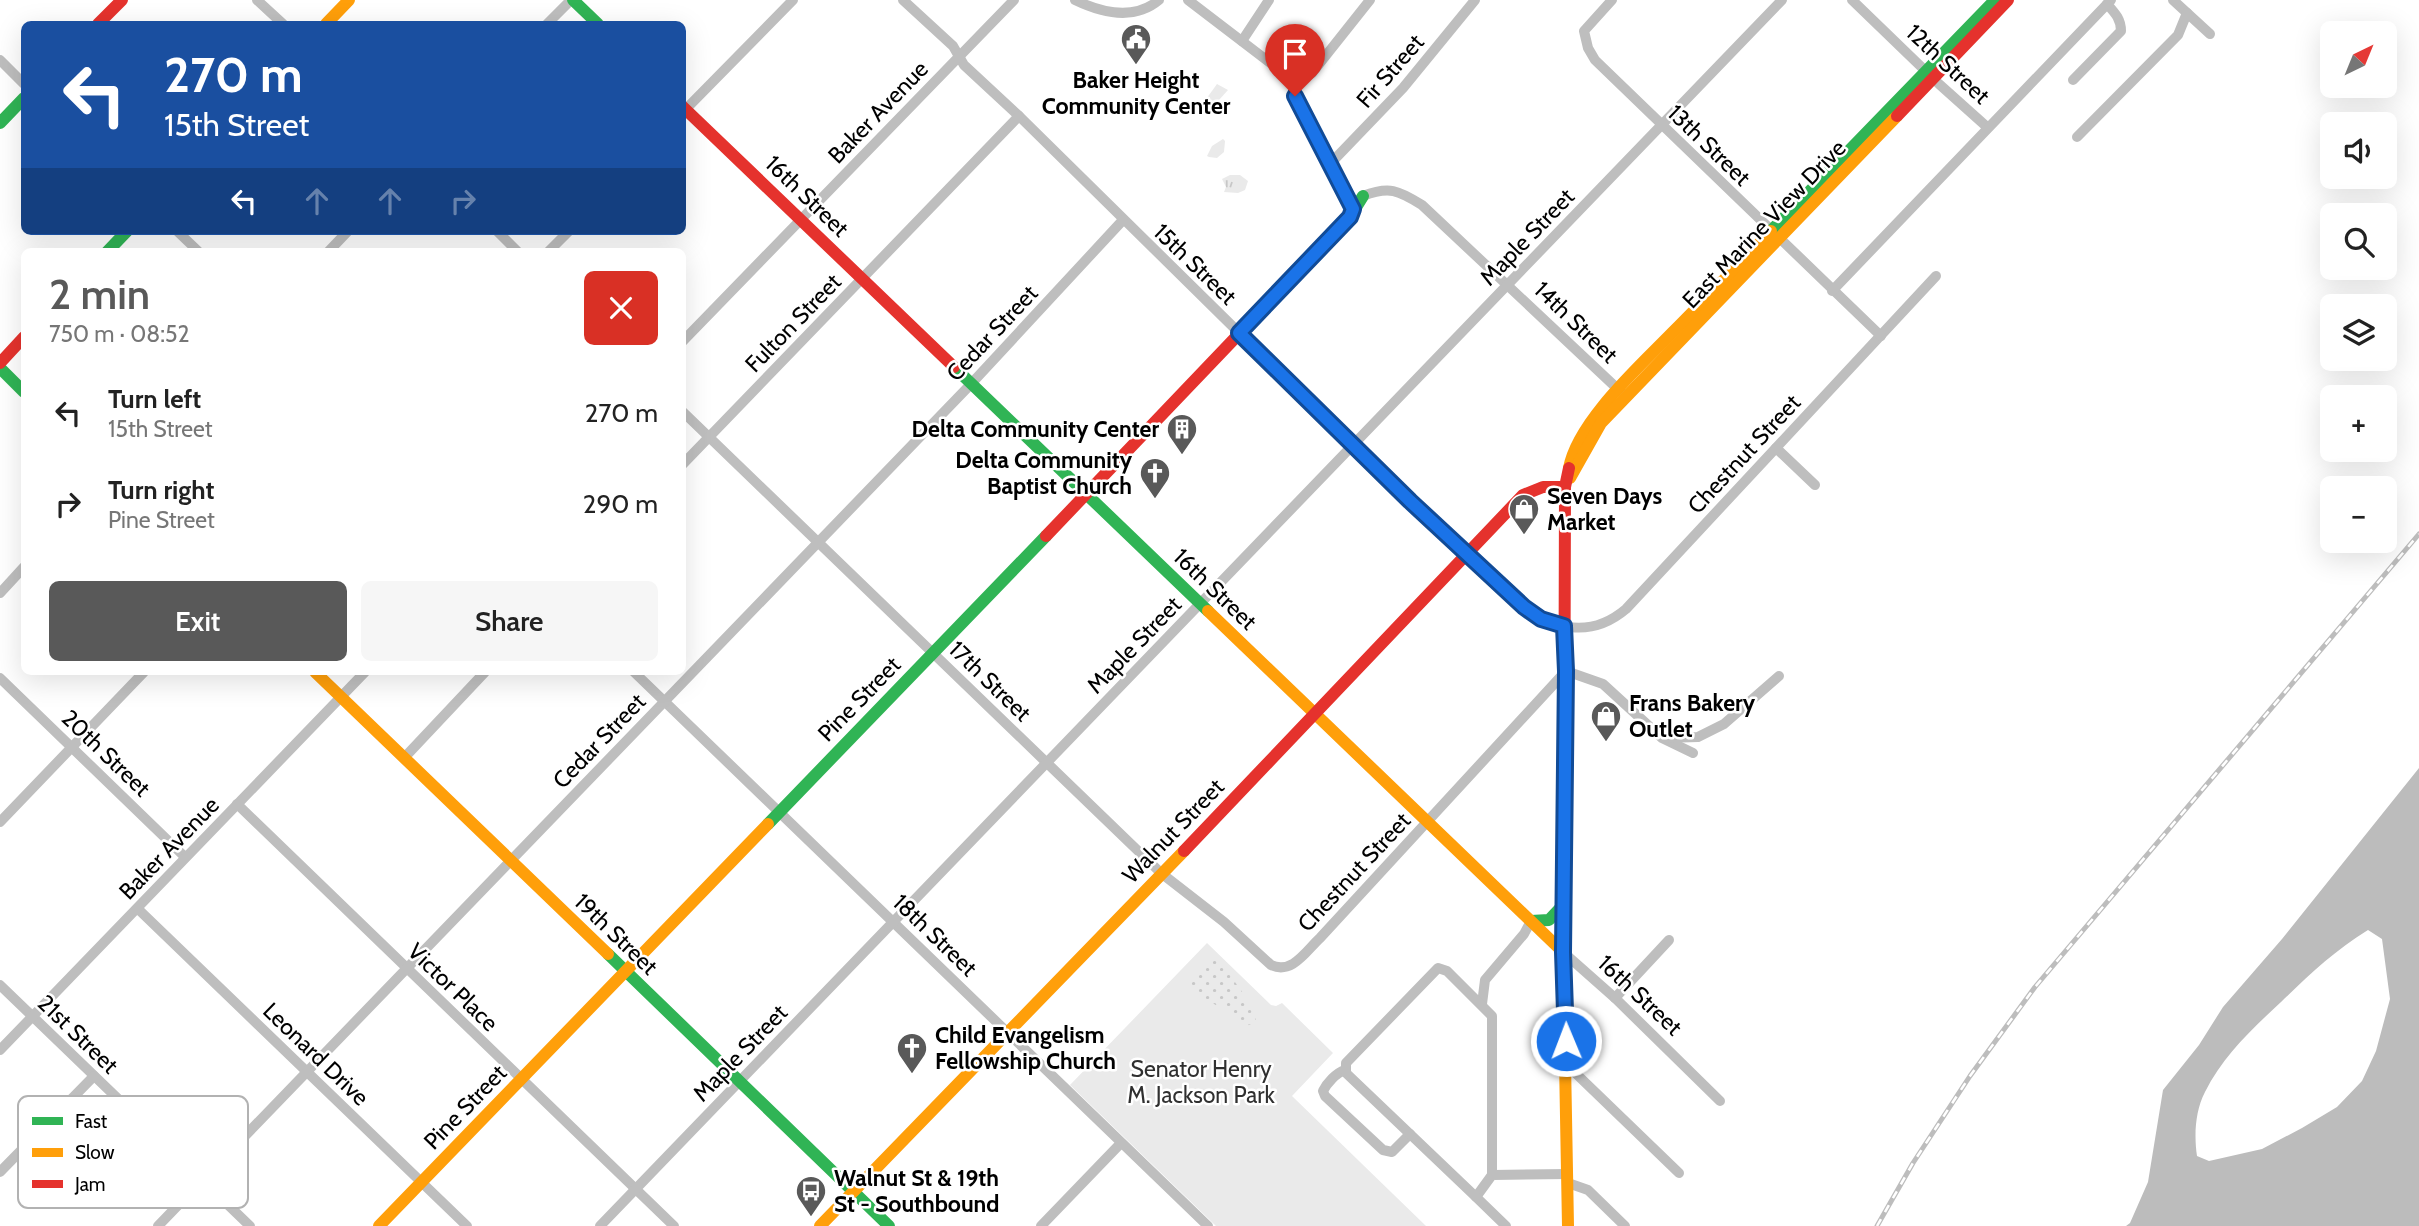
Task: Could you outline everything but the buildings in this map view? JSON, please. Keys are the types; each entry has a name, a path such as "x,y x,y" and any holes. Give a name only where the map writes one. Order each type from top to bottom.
{"street":[{"path":"101,21 122,0"},
{"path":"257,0 280,21"},
{"path":"329,21 349,0"},
{"path":"550,21 572,0 595,21"},
{"path":"686,107 793,0"},
{"name":"15th Street","path":"903,0 953,46 964,65 1353,445 1524,607 1541,619 1564,626"},
{"name":"Baker Avenue","path":"686,338 1014,0"},
{"path":"1075,0 1103,12 1122,13 1142,10 1159,0"},
{"path":"1188,0 1290,78 1302,79 1312,73 1370,0"},
{"path":"1242,41 1269,0"},
{"name":"Fir Street","path":"1330,164 1403,88 1475,0"},
{"name":"13th Street","path":"1612,0 1584,31 1588,48 1595,60 1881,336"},
{"name":"Maple Street","path":"600,1226 1782,0"},
{"name":"12th Street","path":"1852,0 1987,127"},
{"name":"East Marine View Drive","path":"1930,75 1995,0"},
{"name":"East Marine View Drive","path":"1568,1226 1563,952 1566,671 1564,626 1565,488 1571,457 1580,438 1622,393 1930,75 2008,0"},
{"path":"2173,0 2210,34"},
{"path":"1832,291 2109,2 2121,23 2121,31 2073,80"},
{"path":"2077,137 2178,35 2187,13"},
{"path":"0,60 21,81"},
{"path":"1290,78 1295,96 1353,209"},
{"path":"0,123 21,101"},
{"name":"16th Street","path":"686,111 1720,1101"},
{"name":"Fulton Street","path":"686,462 1019,116"},
{"name":"14th Street","path":"1363,196 1386,189 1403,193 1422,205 1622,393"},
{"name":"Pine Street","path":"379,1226 1086,495 1350,217 1363,196"},
{"name":"Cedar Street","path":"248,1133 971,384 1123,220"},
{"path":"111,248 123,235"},
{"path":"181,235 195,248"},
{"path":"332,248 344,235"},
{"path":"501,235 515,248"},
{"path":"552,248 565,235"},
{"name":"Chestnut Street","path":"1564,626 1588,627 1617,617 1936,276"},
{"path":"21,340 0,365 21,389"},
{"name":"17th Street","path":"686,415 1161,873 1224,922 1271,965 1280,969"},
{"path":"1776,448 1815,485"},
{"name":"Walnut Street","path":"820,1226 1315,715 1523,495 1535,487 1548,485 1565,488"},
{"path":"0,593 21,570"},
{"path":"1566,671 1604,684 1662,738 1693,753"},
{"name":"Chestnut Street","path":"1280,969 1291,966 1310,947 1566,671"},
{"path":"0,822 141,675"},
{"name":"19th Street","path":"318,675 889,1226"},
{"name":"Baker Avenue","path":"0,1050 362,675"},
{"path":"404,758 482,675"},
{"name":"18th Street","path":"637,675 1208,1226"},
{"path":"1662,738 1698,737 1724,724 1779,676"},
{"name":"20th Street","path":"0,678 185,857"},
{"name":"Victor Place","path":"237,804 674,1226"},
{"path":"1482,1003 1485,980 1524,934 1531,921 1549,919 1564,904"},
{"name":"Leonard Drive","path":"138,909 467,1226"},
{"path":"1615,998 1669,940"},
{"path":"1410,1134 1392,1152 1383,1150 1325,1096 1323,1091 1345,1070 1346,1063 1438,968 1447,971 1482,1003 1492,1016 1492,1175 1476,1197"},
{"name":"21st Street","path":"0,985 115,1096"},
{"path":"1566,1064 1679,1173"},
{"path":"1345,1070 1506,1226"},
{"path":"74,1096 94,1076"},
{"path":"1041,1226 1121,1143"},
{"path":"0,1172 18,1154"},
{"path":"1492,1175 1568,1179 1588,1190 1625,1226"},
{"name":"Cedar Street","path":"158,1226 175,1208"},
{"name":"21st Street","path":"231,1208 250,1226"}],"green space":[{"path":"1217,84 1228,90 1210,110 1204,102"},
{"path":"1223,139 1224,152 1217,158 1207,156 1212,146"},
{"path":"1230,175 1240,175 1248,181 1245,190 1238,193 1224,192 1226,187 1222,179"},
{"name":"Senator Henry M. Jackson Park","path":"1207,943 1271,1005 1282,1003 1333,1053 1292,1096 1426,1226 1216,1226 1070,1085"},
{"path":"1216,956 1243,993 1257,1022 1243,1027 1238,1014 1232,1015 1188,988 1198,972"}],"shaded area":[{"path":"2419,768 2419,1226 2126,1226 2130,1223 2148,1182 2163,1090 2199,1045 2223,1007 2282,939","holes":["2368,930 2382,939 2390,999 2376,1051 2362,1081 2337,1107 2262,1149 2209,1161 2197,1156 2199,1107 2212,1079 2229,1055 2302,982 2344,946"]}],"railway":[{"path":"1877,1226 1913,1163 1970,1076 2035,987 2419,534"}],"traffic: fast":[{"path":"573,0 595,21"},
{"path":"1771,231 1995,0"},
{"path":"0,123 21,101"},
{"path":"1258,314 1350,217 1363,196"},
{"path":"111,248 123,235"},
{"path":"954,367 1208,611"},
{"path":"0,368 21,389"},
{"path":"768,824 1046,536"},
{"path":"1531,921 1549,920 1564,904"},
{"path":"608,954 889,1226"}],"traffic: slow":[{"path":"329,21 349,0"},
{"path":"1570,478 1601,423 1897,116"},
{"path":"1569,468 1584,432 1612,395 1771,231"},
{"path":"1208,611 1563,952"},
{"path":"318,675 608,954"},
{"path":"379,1226 768,824"},
{"path":"820,1226 1184,851"},
{"path":"1564,864 1568,1226"}],"traffic: jam":[{"path":"101,21 122,0"},
{"path":"1897,116 2008,0"},
{"path":"686,110 954,367"},
{"path":"1046,536 1258,314"},
{"path":"0,363 21,340"},
{"path":"1564,864 1565,487 1569,468"},
{"path":"1184,851 1523,495 1543,487 1565,487"}],"place":[{"name":"Baker Height Community Center","path":"1136,66"},
{"name":"Delta Community Center","path":"1182,456"},
{"name":"Delta Community Baptist Church","path":"1155,500"},
{"name":"Seven Days Market","path":"1524,536"},
{"name":"Frans Bakery Outlet","path":"1606,743"},
{"name":"Child Evangelism Fellowship Church","path":"912,1075"},
{"name":"Walnut St & 19th St - Southbound","path":"811,1218"}],"route":[{"path":"1295,96 1353,209 1350,217 1239,333 1410,501 1524,607 1541,619 1564,626 1566,671 1563,952 1566,1041"}]}
